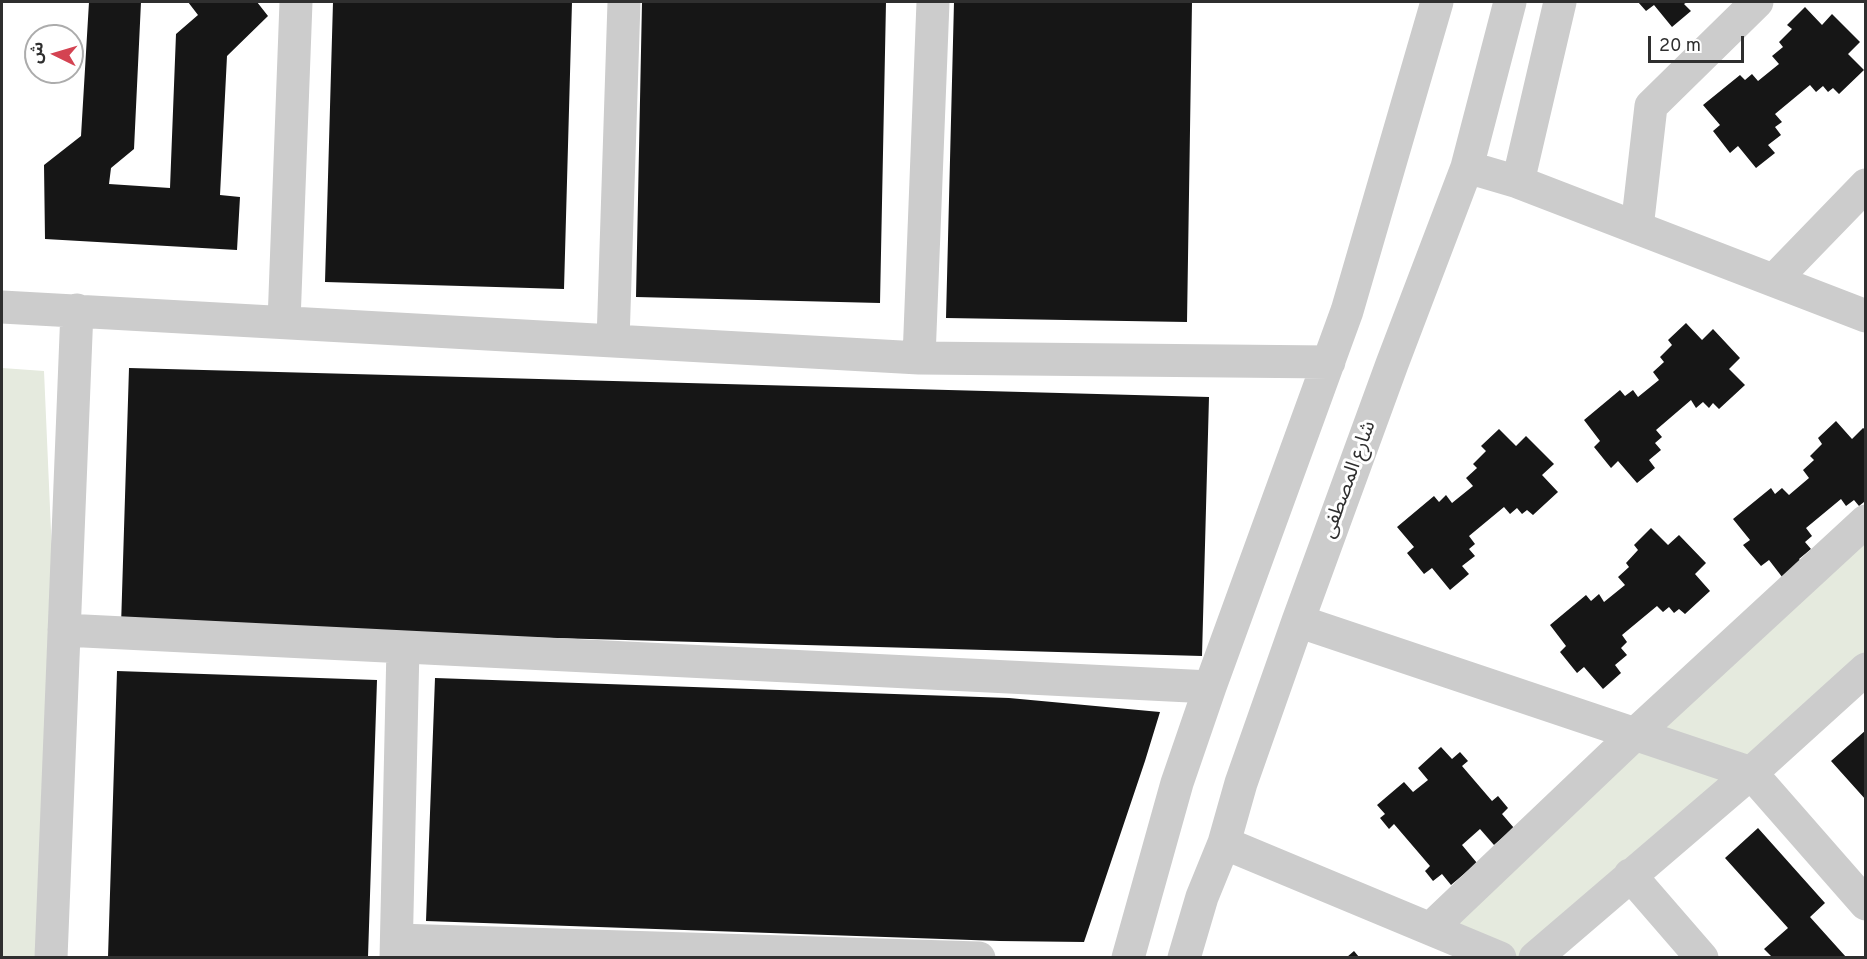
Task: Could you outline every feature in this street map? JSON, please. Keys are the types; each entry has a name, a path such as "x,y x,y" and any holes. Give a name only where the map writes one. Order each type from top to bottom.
{"street":[{"path":"284,322 296,2"},
{"path":"614,341 624,2"},
{"path":"919,358 933,2"},
{"path":"1128,957 1177,783 1347,311 1437,2"},
{"name":"شارع المصطفى","path":"1184,957 1202,897 1224,843 1241,783 1298,621 1467,167 1510,2"},
{"path":"1518,182 1560,2"},
{"path":"1637,228 1651,106 1757,2"},
{"path":"1467,167 1518,182 1866,316"},
{"path":"1774,280 1866,185"},
{"path":"2,307 919,358 1329,362"},
{"path":"51,957 77,310"},
{"path":"1430,929 1635,734 1866,520"},
{"path":"1298,621 1751,772 1866,904"},
{"path":"64,630 1210,687"},
{"path":"403,647 396,949 979,957"},
{"path":"1535,957 1751,772 1866,669"},
{"path":"1224,843 1500,957"},
{"path":"1630,875 1702,957"}],"shaded area":[{"path":"2,368 44,371 52,554 43,957 2,957"},
{"path":"1865,521 1865,669 1535,957 1500,957 1430,929"}],"building":[{"path":"89,2 141,2 134,149 111,168 109,184 170,188 176,34 198,15 188,2 257,2 268,16 227,56 220,195 240,197 237,250 45,239 44,165 81,136"},
{"path":"333,2 572,2 564,289 325,282"},
{"path":"642,2 886,2 880,303 636,297"},
{"path":"954,2 1192,2 1187,322 946,318"},
{"path":"1638,2 1687,2 1684,4 1691,11 1672,27 1654,5 1646,11"},
{"path":"1805,7 1822,25 1832,14 1860,42 1848,54 1864,70 1839,94 1833,88 1828,92 1823,86 1816,92 1810,85 1775,114 1782,122 1775,127 1781,135 1768,145 1775,153 1756,168 1738,146 1730,153 1713,131 1720,125 1703,105 1740,75 1745,80 1752,74 1758,81 1779,64 1772,56 1783,47 1779,42 1792,29 1787,25"},
{"path":"1686,323 1702,340 1713,329 1740,358 1729,369 1745,385 1719,409 1713,403 1709,408 1703,402 1696,408 1691,400 1656,430 1662,437 1655,443 1661,450 1649,460 1655,468 1637,483 1618,461 1611,468 1594,447 1600,441 1584,420 1620,390 1625,396 1633,390 1638,397 1659,380 1653,372 1664,362 1660,357 1672,345 1668,340"},
{"path":"129,368 1209,397 1202,656 121,626"},
{"path":"1836,421 1852,439 1863,428 1866,430 1866,504 1864,502 1859,506 1854,500 1846,506 1841,499 1806,528 1812,536 1805,542 1811,549 1799,559 1805,567 1786,582 1769,560 1761,566 1743,545 1750,540 1733,519 1771,488 1775,494 1782,488 1789,495 1809,478 1803,470 1814,460 1810,456 1822,444 1818,438"},
{"path":"1499,429 1516,446 1526,436 1554,464 1542,475 1558,492 1533,515 1527,510 1522,514 1517,508 1510,514 1504,507 1469,536 1475,544 1469,549 1475,556 1462,566 1469,574 1450,590 1432,568 1424,574 1407,553 1414,547 1397,527 1434,496 1439,502 1446,495 1452,503 1473,486 1466,478 1477,468 1473,464 1486,451 1481,446"},
{"path":"1651,528 1668,545 1679,535 1706,563 1695,574 1710,591 1685,614 1679,609 1674,613 1669,607 1663,612 1657,606 1622,635 1627,642 1621,648 1627,655 1615,665 1621,673 1603,689 1584,667 1577,673 1560,652 1566,646 1550,625 1586,595 1591,601 1599,594 1604,602 1625,585 1618,577 1629,567 1626,563 1638,550 1634,545"},
{"path":"117,671 377,680 368,957 108,957"},
{"path":"435,678 1009,698 1160,712 1084,942 426,921"},
{"path":"1866,730 1866,800 1831,761"},
{"path":"1441,747 1452,759 1460,752 1468,761 1462,766 1492,801 1498,796 1508,808 1502,814 1514,828 1494,845 1480,829 1462,845 1477,863 1451,885 1442,874 1433,881 1425,871 1430,866 1394,824 1389,829 1380,818 1385,814 1377,805 1404,782 1413,792 1428,780 1418,768"},
{"path":"1758,828 1825,903 1810,917 1846,957 1772,957 1764,949 1788,928 1725,858"},
{"path":"1354,951 1359,957 1347,957"}]}
